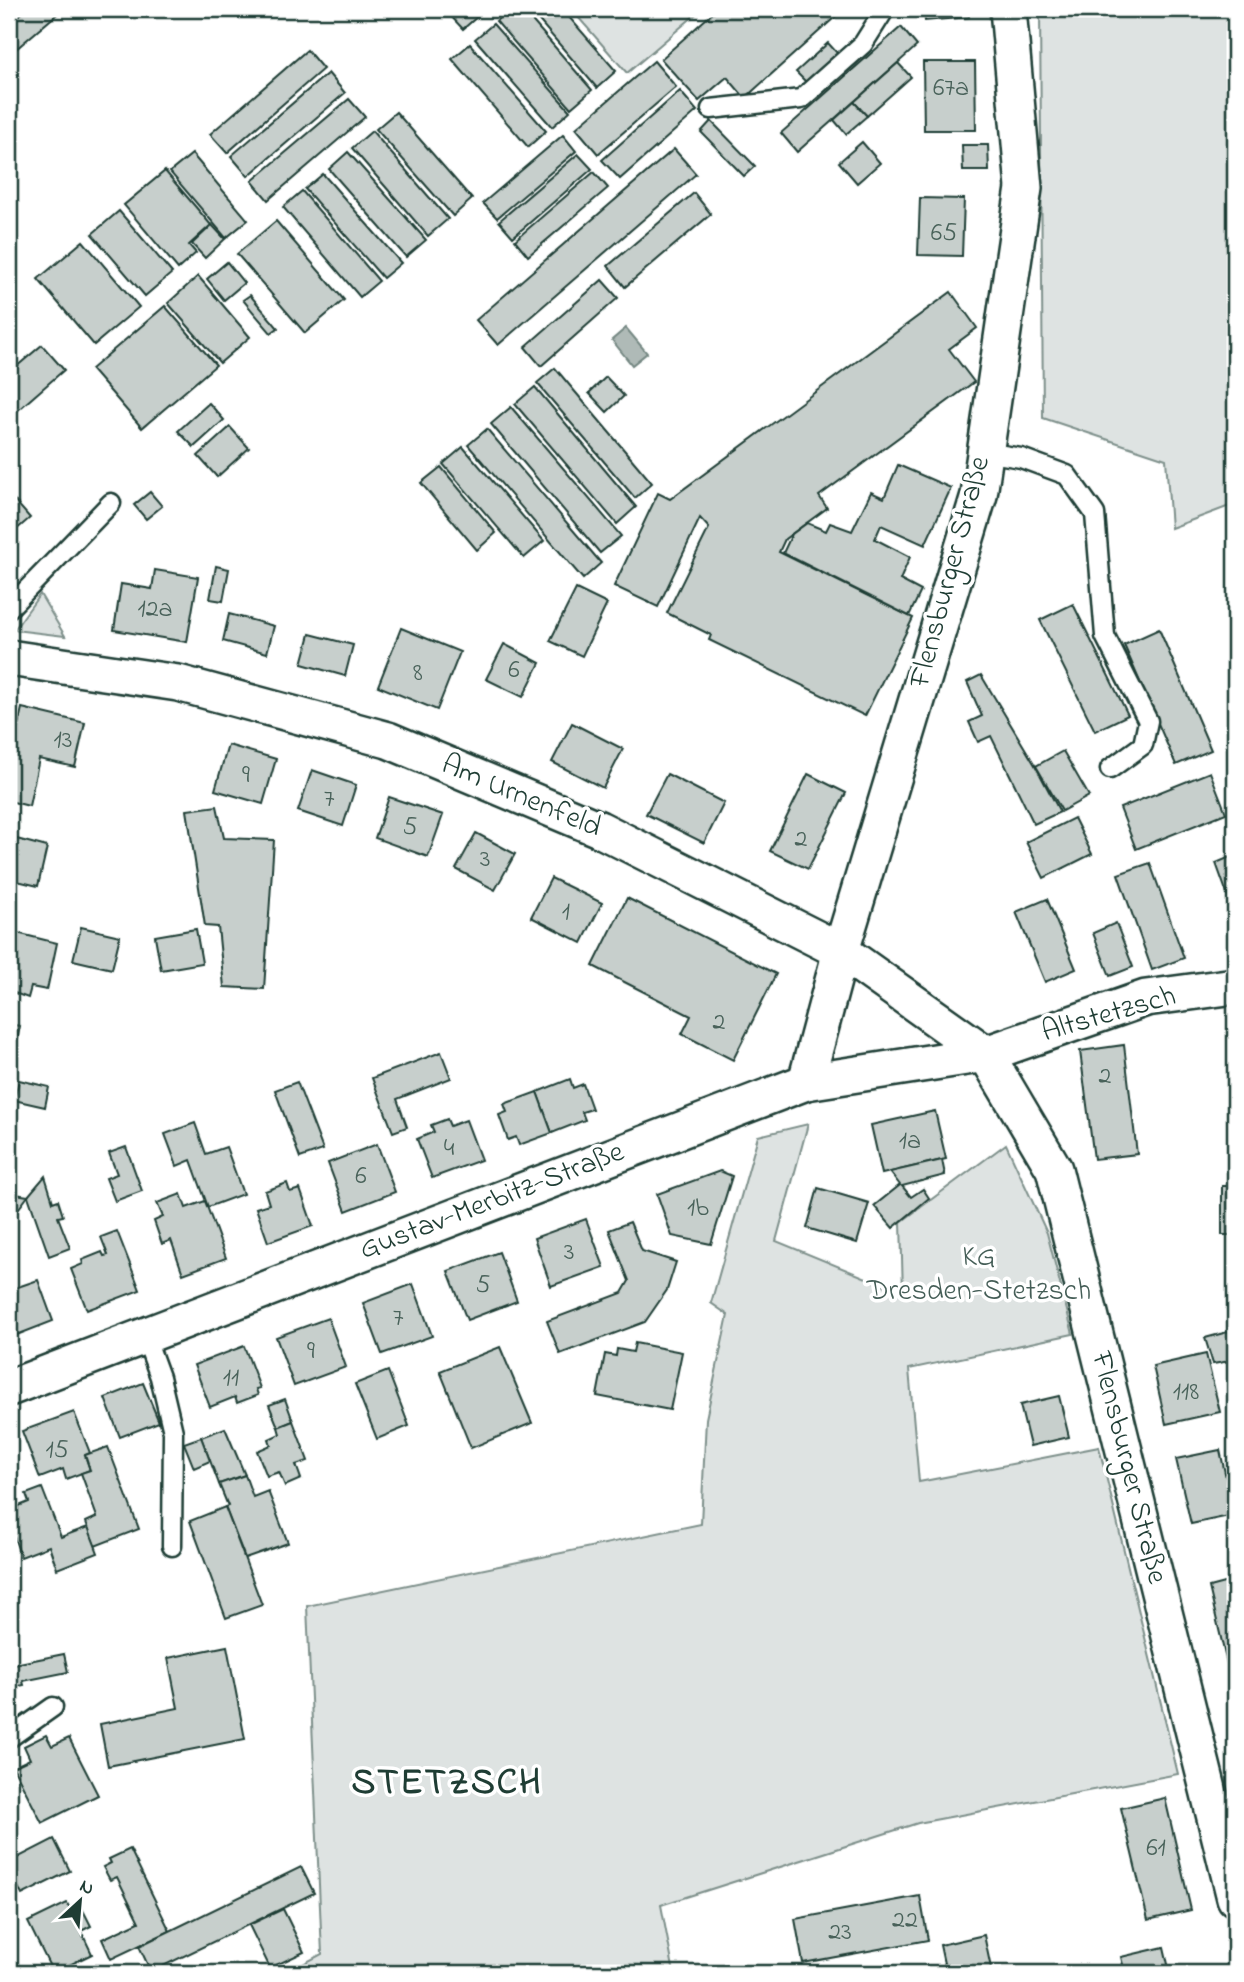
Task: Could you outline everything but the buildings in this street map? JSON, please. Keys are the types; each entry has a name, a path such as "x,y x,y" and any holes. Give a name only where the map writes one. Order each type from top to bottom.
{"street":[{"name":"Flensburger Straße","path":"806,1082 841,951 979,495 1024,188 1008,9"},
{"name":"Am Urnenfeld","path":"9,658 178,683 388,740 599,829 841,951 986,1054"},
{"name":"Altstetzsch","path":"986,1054 1146,998 1235,986"},
{"name":"Flensburger Straße","path":"986,1054 1054,1169 1235,1898"},
{"name":"Gustav-Merbitz-Straße","path":"9,1388 806,1082 986,1054"}],"lane":[{"path":"711,109 801,99 863,44 885,9"},
{"path":"985,452 1021,458 1067,475 1095,514 1105,636 1148,720 1143,745 1110,768"},
{"path":"9,608 111,503"},
{"path":"145,1336 160,1377 173,1432 173,1546"},
{"path":"9,1738 53,1707"}],"green space":[{"path":"571,9 702,9 627,73"},
{"path":"1040,9 1235,9 1235,504 1171,528 1166,459 1043,418"},
{"path":"40,594 65,636 14,630"},
{"name":"KG Dresden-Stetzsch","path":"808,1124 776,1241 903,1293 901,1222 1006,1144 1047,1233 1073,1334 909,1369 919,1482 1099,1447 1178,1774 918,1823 661,1905 674,1973 286,1973 322,1954 307,1606 701,1524 706,1419 728,1315 711,1303 758,1136"}],"shaded area":[{"path":"626,328 647,353 632,365 612,340"}],"district":[{"name":"STETZSCH","path":"447,1784"}]}
